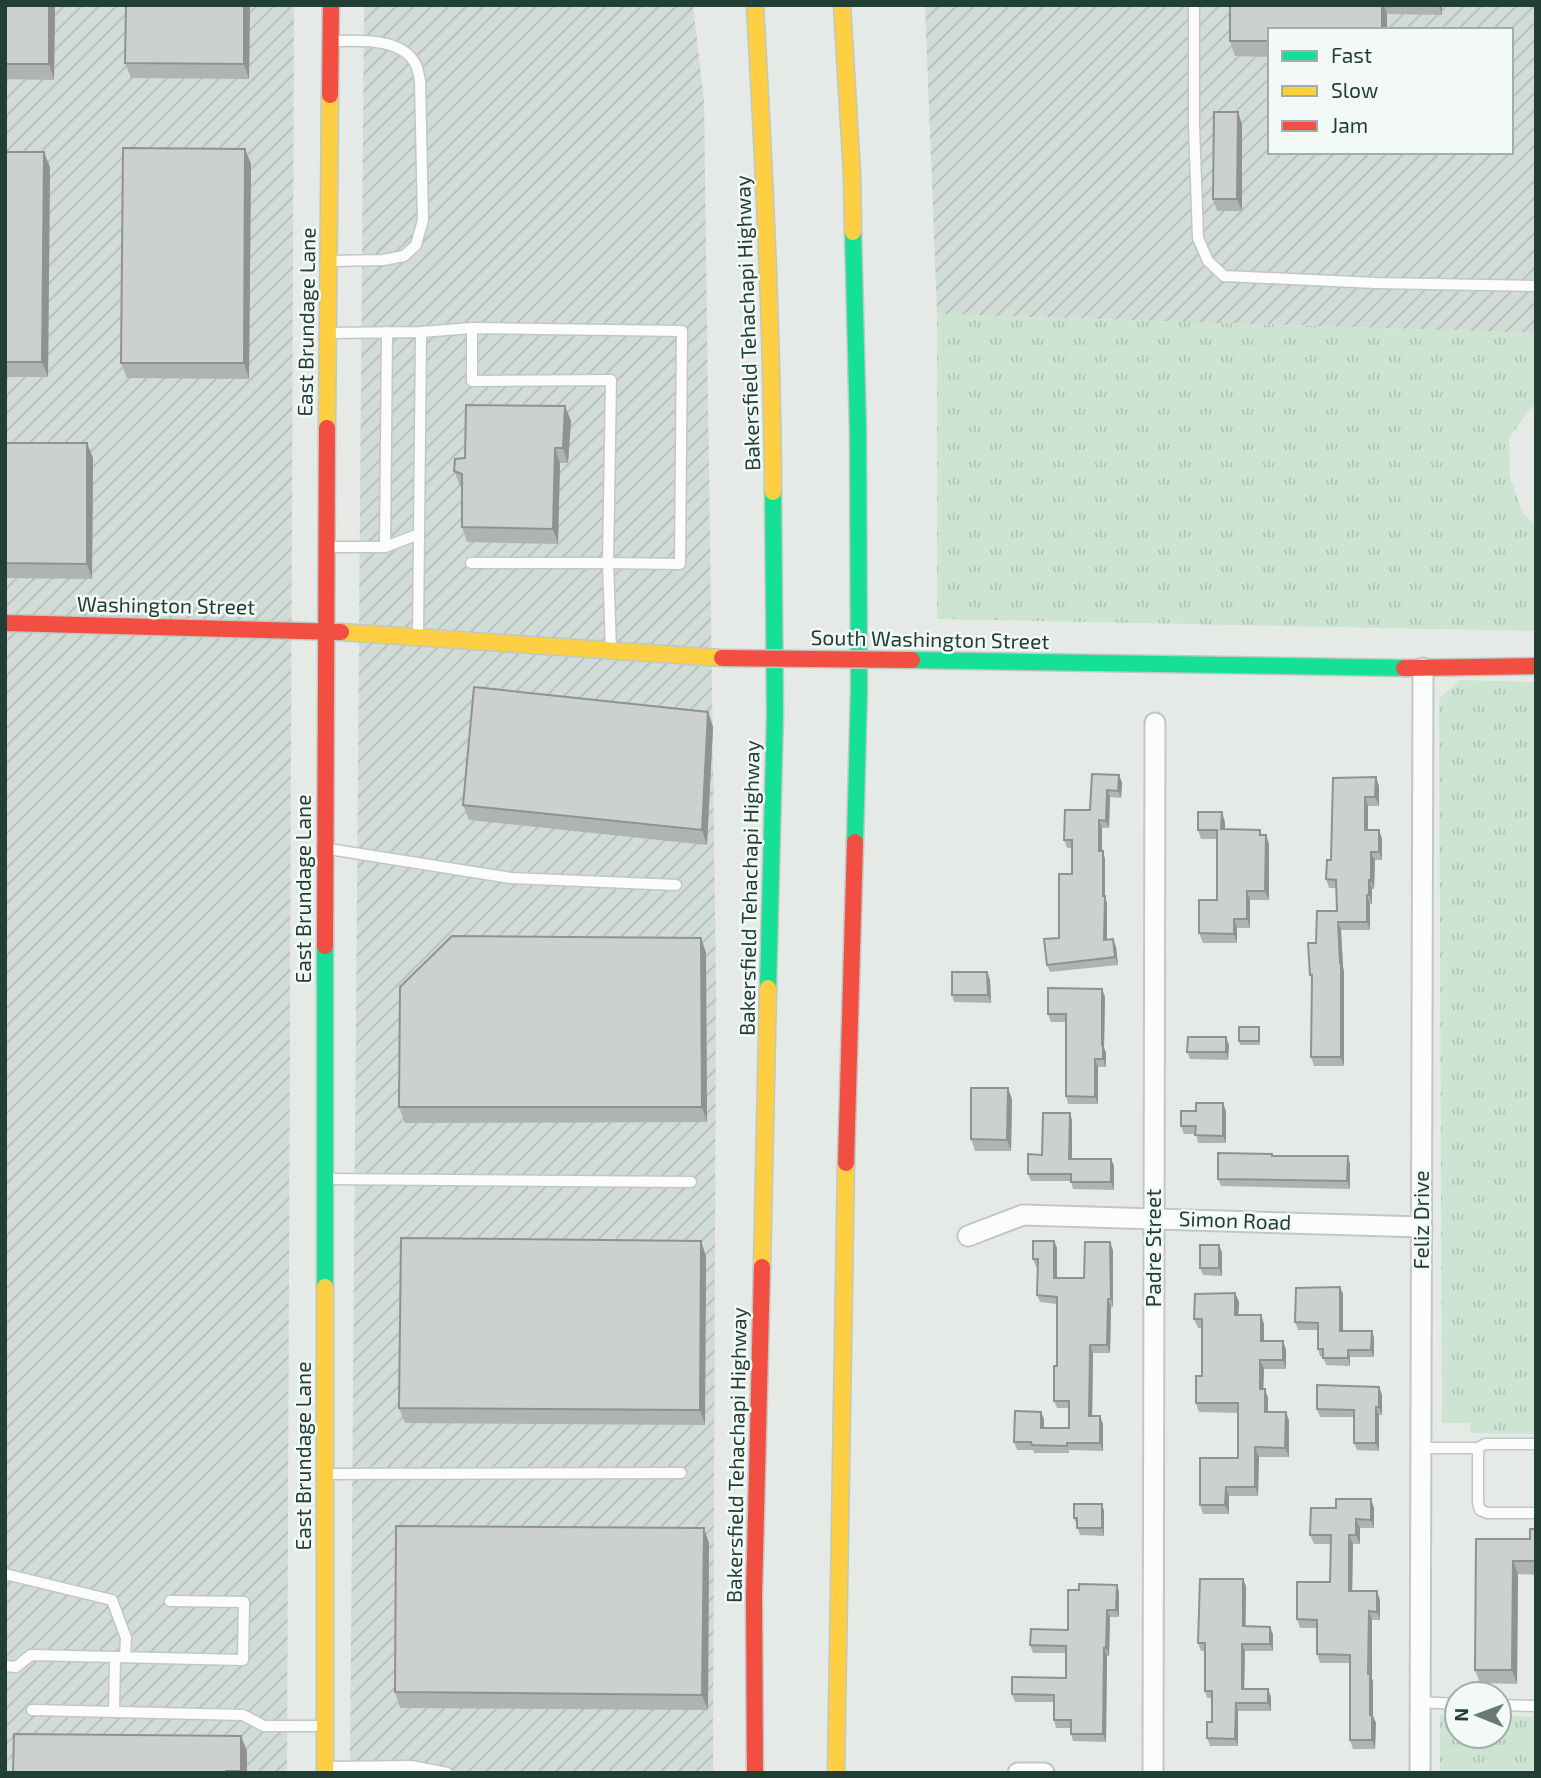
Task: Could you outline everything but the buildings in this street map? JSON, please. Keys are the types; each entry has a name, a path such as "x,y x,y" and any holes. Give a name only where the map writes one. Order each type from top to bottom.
{"main road":[{"name":"East Brundage Lane","path":"325,1770 325,631 331,5"},
{"name":"Bakersfield Tehachapi Highway","path":"755,5 766,204 773,408 775,714 754,1597 755,1773"},
{"path":"836,1773 845,1221 859,690 858,430 852,174 842,5"},
{"name":"Washington Street","path":"5,623 325,631"},
{"name":"South Washington Street","path":"325,631 722,658 1423,668 1536,666"}],"street":[{"name":"Feliz Drive","path":"1420,1773 1423,668"},
{"name":"Padre Street","path":"1153,1773 1155,723"},
{"name":"Simon Road","path":"968,1236 1023,1215 1422,1227"},
{"path":"1018,1773 1044,1773"}],"lane":[{"path":"1194,5 1198,238 1208,261 1224,276 1376,283 1536,286"},
{"path":"329,261 383,260 404,256 416,245 423,220 420,81 416,65 406,53 389,44 331,41"},
{"path":"328,333 421,332 472,328 682,331 680,564 471,563"},
{"path":"472,328 472,381 611,380 608,563 611,650"},
{"path":"384,547 387,332"},
{"path":"418,637 421,332"},
{"path":"326,547 384,547 419,534"},
{"path":"325,849 511,878 676,885"},
{"path":"325,1179 691,1182"},
{"path":"1422,1448 1536,1444"},
{"path":"1478,1448 1480,1510 1487,1513 1536,1513"},
{"path":"325,1474 681,1473"},
{"path":"5,1574 112,1600 125,1638 120,1657 114,1712"},
{"path":"5,1667 16,1667 31,1655 243,1660 244,1602 170,1601"},
{"path":"1420,1703 1443,1704"},
{"path":"1513,1705 1536,1706"},
{"path":"32,1710 243,1715 264,1726 325,1726"},
{"path":"325,1770 386,1770 411,1766 447,1773"}],"shaded area":[{"path":"5,5 294,5 287,1773 5,1773"},
{"path":"364,5 693,5 704,102 716,987 713,1773 350,1773"},
{"path":"925,5 1536,5 1536,333 937,314"}],"green space":[{"path":"937,314 1536,333 1536,403 1509,439 1510,477 1523,514 1536,525 1536,631 937,619"},
{"path":"1460,680 1536,682 1536,1434 1470,1433 1470,1423 1442,1423 1439,699"},
{"path":"1440,1715 1443,1715 1443,1750 1513,1750 1513,1716 1536,1717 1536,1773 1440,1773"}],"traffic: fast":[{"path":"853,232 858,430 859,690 855,842"},
{"path":"768,988 775,714 773,492"},
{"path":"912,660 1404,668"},
{"path":"325,946 325,1287"}],"traffic: slow":[{"path":"755,5 767,248 773,492"},
{"path":"842,5 853,232"},
{"path":"327,428 330,95"},
{"path":"341,632 722,658"},
{"path":"762,1267 768,988"},
{"path":"836,1773 846,1163"},
{"path":"325,1287 325,1773"}],"traffic: jam":[{"path":"330,95 331,5"},
{"path":"325,946 327,428"},
{"path":"5,623 341,632"},
{"path":"722,658 912,660"},
{"path":"1404,668 1536,666"},
{"path":"846,1163 855,842"},
{"path":"755,1773 754,1596 762,1267"}]}
